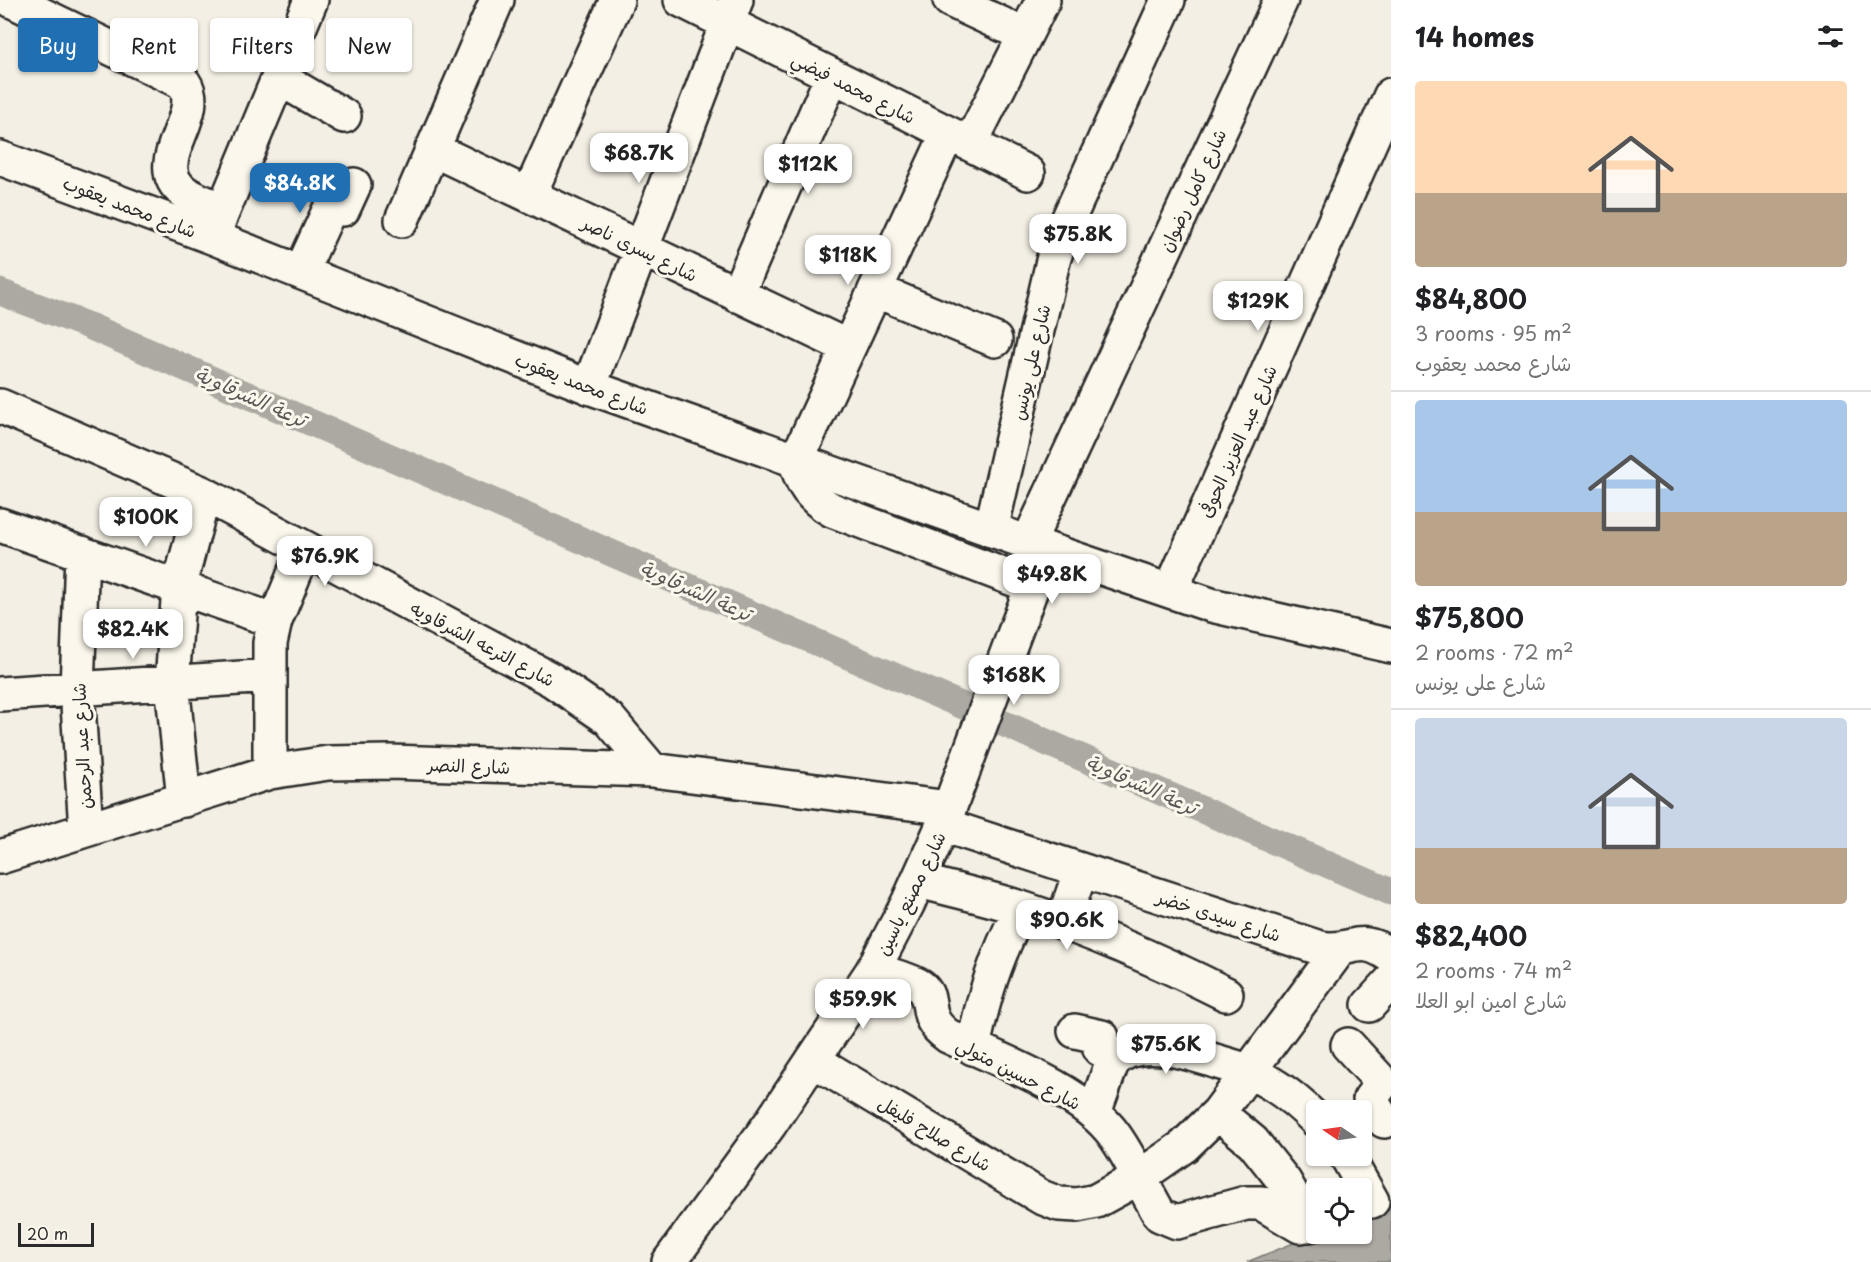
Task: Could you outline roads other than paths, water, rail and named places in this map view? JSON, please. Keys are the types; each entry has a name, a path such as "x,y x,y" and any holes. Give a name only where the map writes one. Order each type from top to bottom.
{"street":[{"path":"11,0 184,83 190,97 172,154 173,176 177,186 217,224 311,0"},
{"path":"402,220 497,0"},
{"path":"529,195 617,0"},
{"name":"شارع محمد فيضي","path":"681,0 732,12 832,76 1028,173"},
{"path":"950,0 1025,35"},
{"path":"1032,586 832,510 818,502 807,491 799,476 796,461 875,290 959,139 1025,35 1043,0"},
{"name":"شارع على يونس","path":"991,530 1059,242 1073,205 1168,0"},
{"name":"شارع كامل رضوان","path":"1037,546 1281,0"},
{"path":"589,387 732,12"},
{"path":"738,294 832,76"},
{"path":"279,78 344,116"},
{"name":"شارع عبد العزيز الحوفى","path":"1171,590 1391,95"},
{"name":"شارع يسرى ناصر","path":"432,149 848,347"},
{"name":"شارع محمد يعقوب","path":"0,158 217,224 301,272 589,387 991,530 1211,604 1391,646"},
{"path":"301,272 329,211 336,207 343,210 354,185"},
{"path":"875,290 995,340"},
{"name":"شارع الترعه الشرقاويه","path":"0,408 204,494 578,696 609,719 652,770"},
{"path":"184,800 172,683 179,587 204,494"},
{"path":"0,525 275,621"},
{"name":"شارع مصنع ياسين","path":"669,1262 770,1124 873,970 919,881 946,817 1032,586 1037,546"},
{"path":"270,772 270,643 275,621 305,548"},
{"name":"شارع عبد الرحمن","path":"82,553 76,689 86,830"},
{"path":"0,694 270,676"},
{"name":"شارع النصر","path":"0,857 270,772 328,764 389,762 652,770 946,817"},
{"name":"شارع سيدى خضر","path":"946,817 1081,870 1320,948 1339,950 1363,943 1377,946 1391,956"},
{"path":"1063,922 1081,870"},
{"path":"919,881 1022,908 1063,922 1119,943 1226,994"},
{"path":"973,1048 983,1000 999,954 1022,908"},
{"path":"1138,1178 1184,1146 1218,1113 1339,950"},
{"name":"شارع حسين متولي","path":"873,970 921,987 927,996 931,1018 938,1029 1065,1093 1094,1113 1115,1135 1160,1215 1170,1222 1255,1202 1269,1207 1293,1223 1306,1224"},
{"path":"1369,1005 1391,981"},
{"path":"1075,1031 1102,1037 1100,1049 1121,1055 1152,1048 1181,1051 1249,1072 1300,1103 1306,1109"},
{"path":"1348,1045 1380,1080 1380,1086 1370,1099 1379,1126"},
{"path":"1094,1113 1112,1064 1121,1055"},
{"name":"شارع صلاح فليفل","path":"813,1059 1041,1197 1059,1204 1077,1205 1095,1201 1138,1178"},
{"path":"1218,1113 1253,1143 1306,1214"},
{"path":"1353,1166 1375,1201"}],"waterway":[{"name":"ترعة الشرقاوية","path":"0,292 89,326 1391,892"}]}
